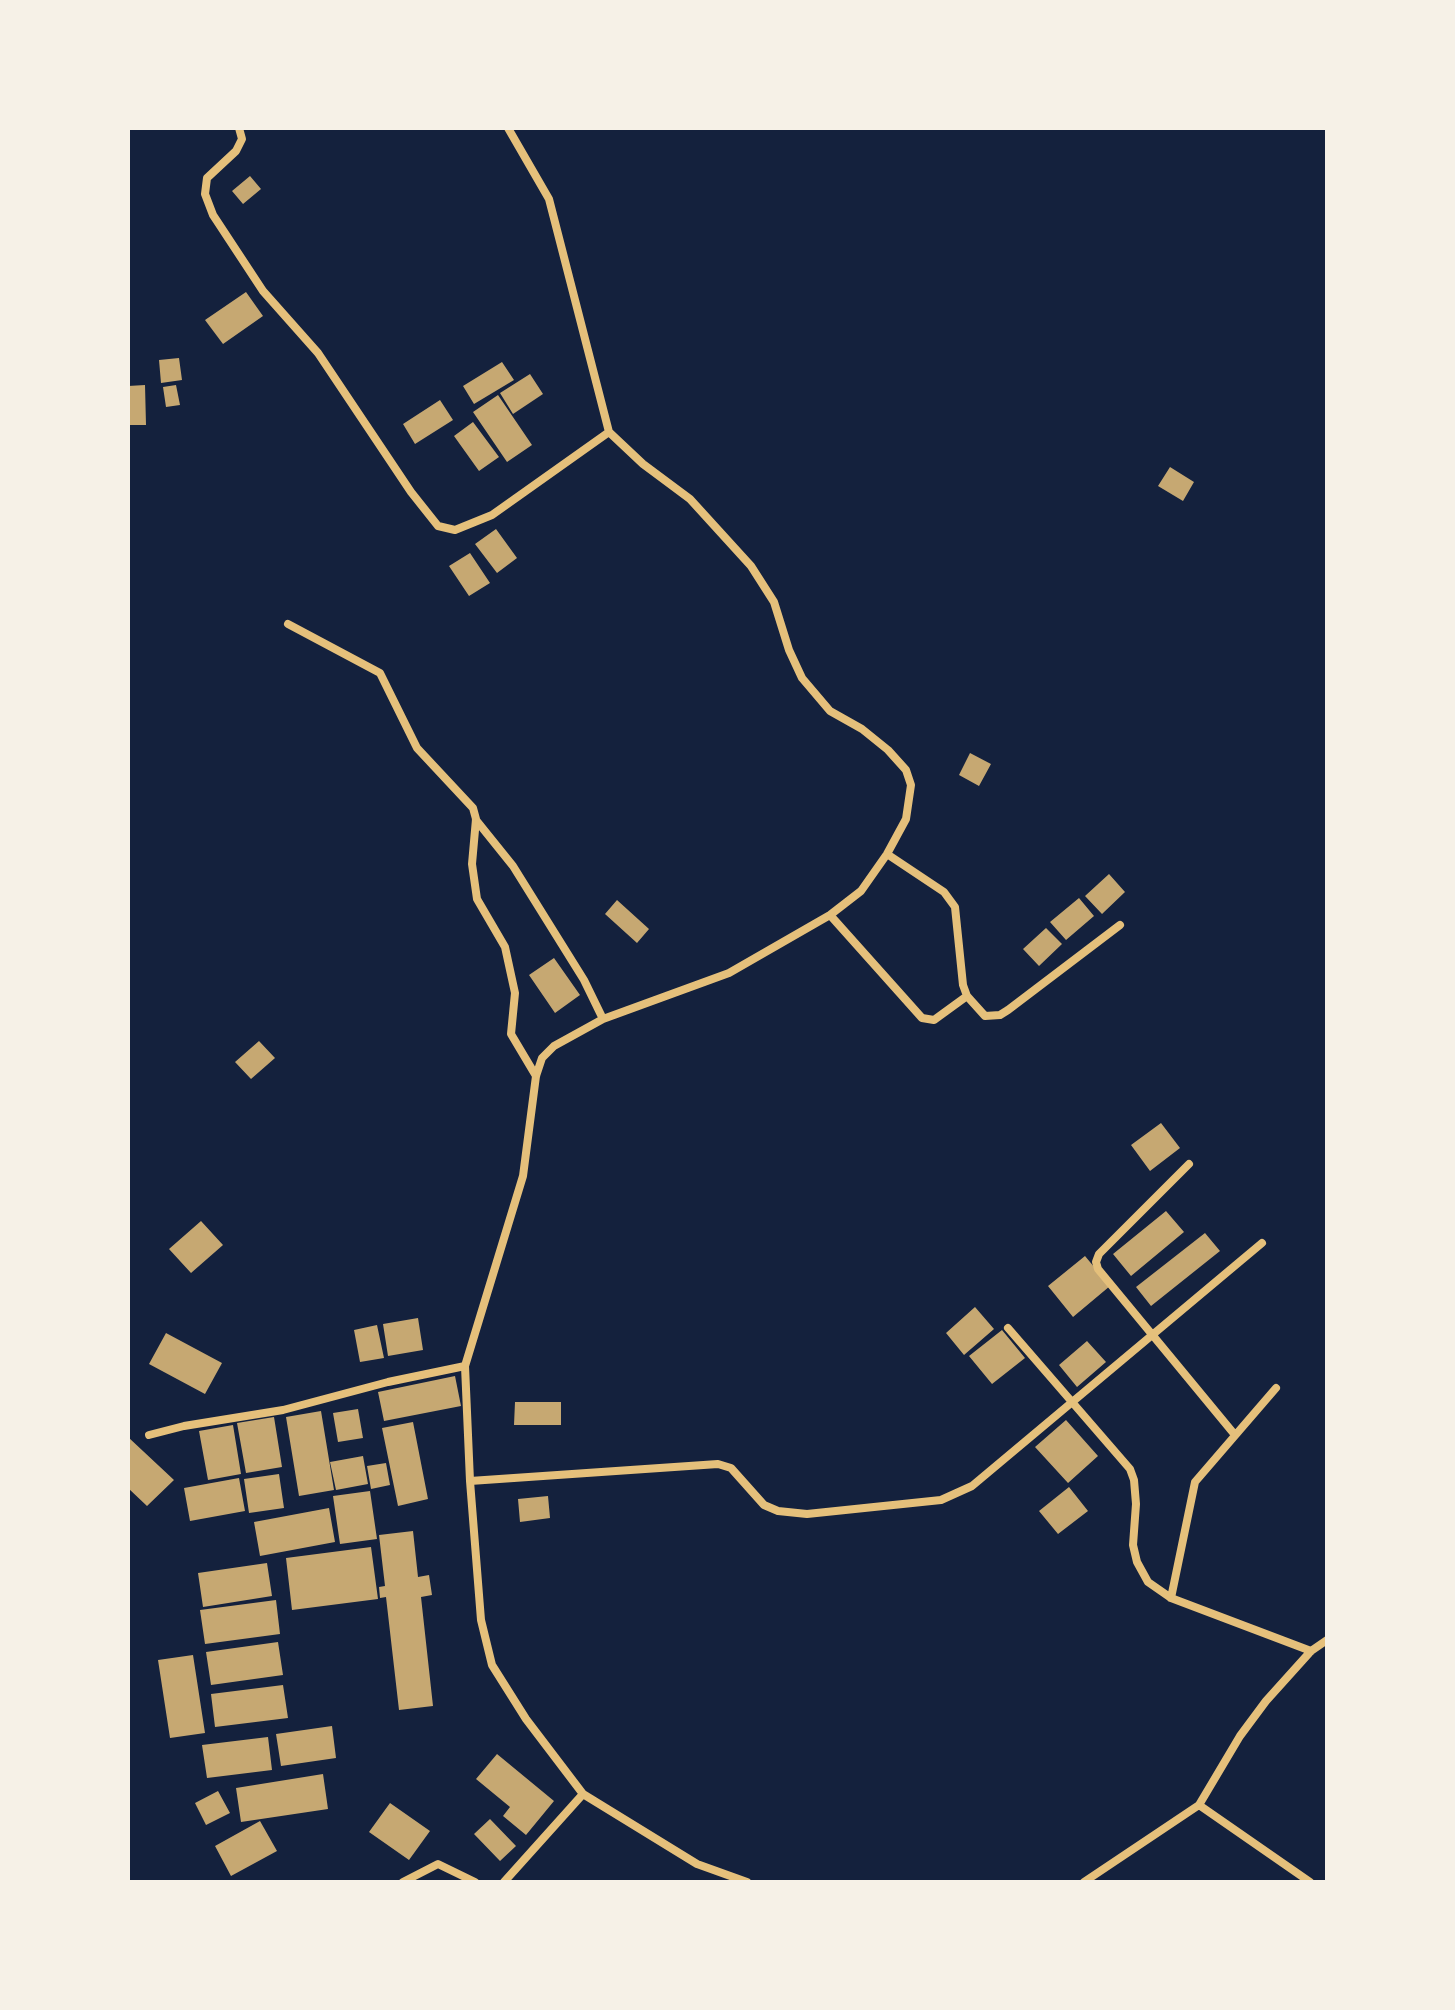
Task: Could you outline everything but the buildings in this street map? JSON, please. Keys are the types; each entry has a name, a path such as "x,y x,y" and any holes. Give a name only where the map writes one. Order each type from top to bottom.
{"street":[{"path":"239,128 242,139 236,151 207,178 205,194 213,215 263,291 318,353 411,492 438,526 455,530 492,515 609,432"},
{"path":"508,128 549,199 609,432 643,464 690,499 751,566 774,602 789,650 802,678 830,711 862,729 888,750 906,770 911,785 906,819 887,854 861,891 830,915 729,973 603,1019 554,1046 542,1058 536,1076 523,1176 465,1366 481,1620 492,1665 526,1719 583,1794 697,1864 747,1882"},
{"path":"288,624 380,673 417,748 473,808 476,819 472,864 477,899 505,947 514,982 516,1006 511,1034 536,1076"},
{"path":"476,819 513,866 584,980 603,1019"},
{"path":"887,854 944,892 955,907 963,985 967,996 985,1016 1000,1015 1120,925"},
{"path":"830,915 922,1018 934,1020 967,996"},
{"path":"1189,1164 1099,1254 1096,1262 1098,1269 1235,1435"},
{"path":"470,1481 718,1464 731,1468 764,1505 778,1511 807,1514 941,1500 972,1486 1262,1243"},
{"path":"1008,1328 1130,1469 1136,1504 1133,1545 1137,1562 1148,1582 1171,1598 1311,1651"},
{"path":"149,1435 184,1426 283,1410 388,1382 465,1366"},
{"path":"1171,1598 1195,1482 1276,1388"},
{"path":"1084,1882 1199,1805 1240,1736 1266,1701 1311,1651 1327,1640"},
{"path":"504,1882 583,1794"},
{"path":"1199,1805 1310,1882"},
{"path":"403,1882 438,1864 475,1882"}]}
